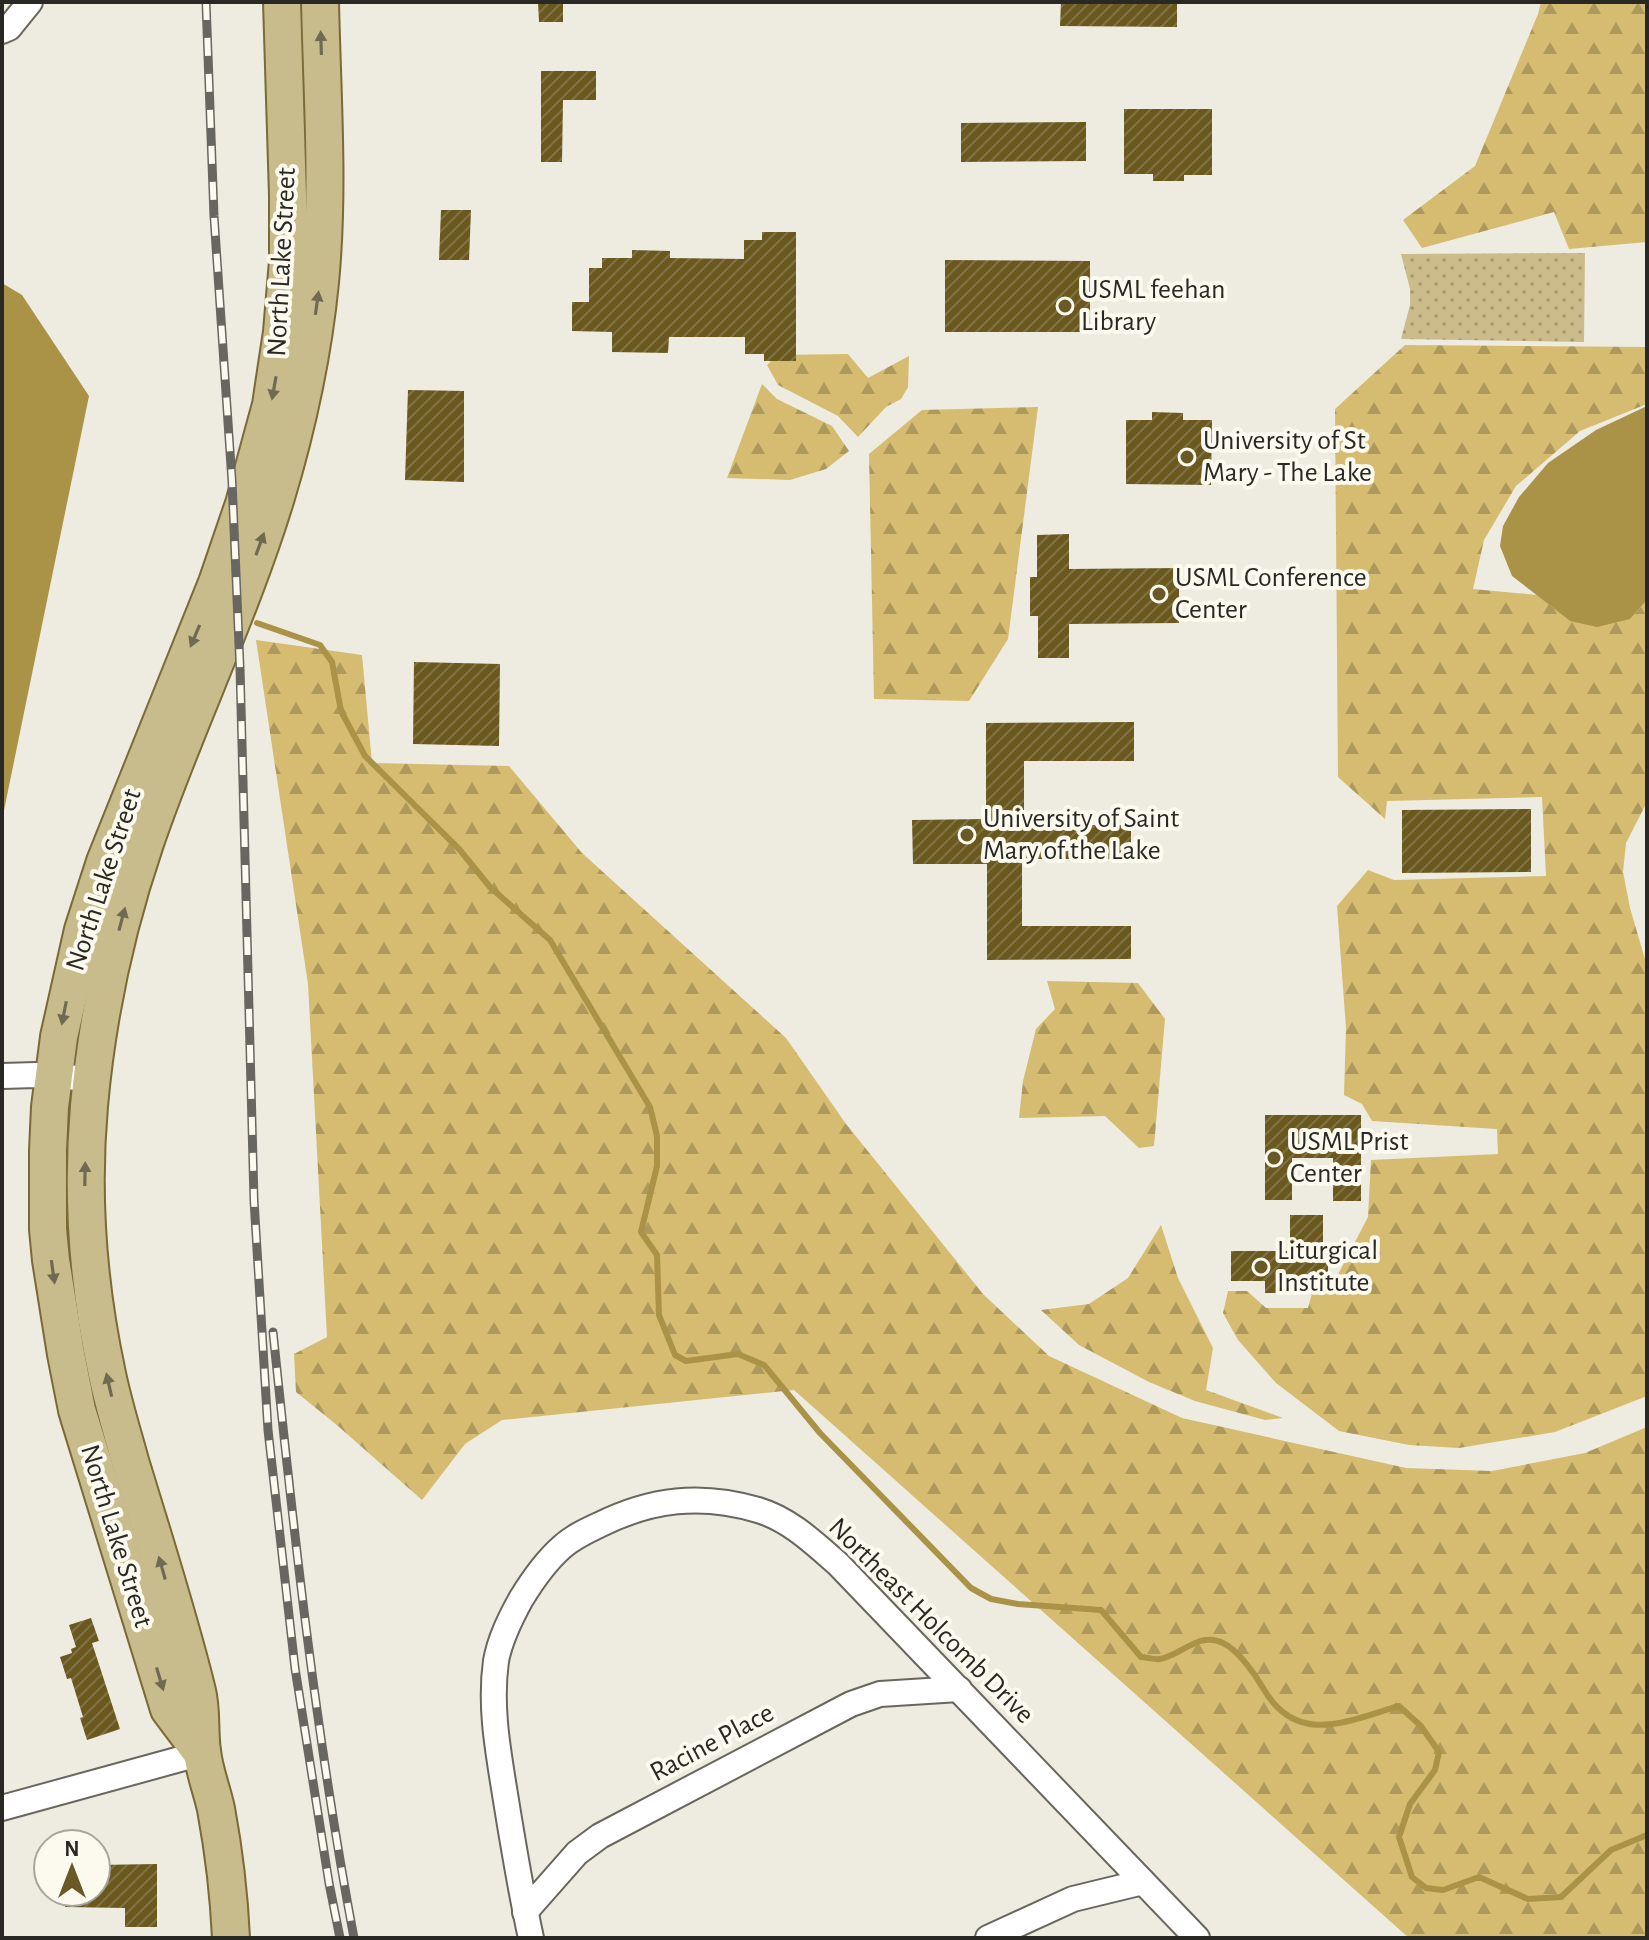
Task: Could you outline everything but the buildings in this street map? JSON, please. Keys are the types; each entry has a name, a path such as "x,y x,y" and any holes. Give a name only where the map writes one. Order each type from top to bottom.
{"main road":[{"name":"North Lake Street","path":"202,1753 169,1709 77,1410 48,1229 48,1151 59,1037 72,974 98,885 217,583 244,504 271,405 286,294 288,238 282,2"},
{"name":"North Lake Street","path":"231,1938 228,1888 215,1805 202,1753 199,1698 113,1402 100,1335 85,1198 86,1149 92,1079 108,978 126,903 151,827 266,527 305,380 323,242 320,2"}],"street":[{"path":"2,31 15,22 30,2"},
{"path":"2,1076 92,1079"},
{"name":"Northeast Holcomb Drive","path":"531,1938 494,1727 497,1658 507,1623 531,1582 560,1548 576,1536 619,1515 651,1505 686,1500 718,1501 758,1510 807,1536 838,1564 1197,1938"},
{"name":"Racine Place","path":"525,1912 577,1853 600,1836 851,1704 880,1694 959,1689"},
{"path":"2,1808 202,1753"},
{"path":"988,1938 1073,1899 1143,1882"}],"green space":[{"path":"1541,2 1647,2 1647,242 1569,249 1554,212 1422,248 1403,220 1475,166"},
{"path":"1405,345 1647,347 1647,404 1580,431 1516,486 1484,540 1473,589 1537,595 1570,621 1630,619 1647,600 1647,802 1626,843 1623,872 1647,966 1647,1396 1555,1432 1459,1448 1409,1445 1339,1431 1276,1383 1238,1340 1223,1313 1228,1291 1247,1291 1266,1308 1308,1308 1312,1293 1332,1286 1368,1217 1371,1160 1498,1154 1497,1129 1372,1121 1362,1104 1344,1095 1346,1028 1337,906 1368,870 1394,880 1546,876 1542,797 1387,801 1385,819 1338,777 1335,409"},
{"path":"848,354 868,378 909,356 908,387 901,399 886,407 858,437 838,416 778,385 767,365 778,355"},
{"path":"762,384 777,399 832,426 849,451 826,469 790,480 727,478"},
{"path":"1038,407 1008,639 969,701 874,699 869,454 922,410"},
{"path":"256,640 362,655 372,763 509,766 582,853 786,1038 846,1124 983,1294 1049,1356 1182,1418 1406,1468 1492,1471 1585,1453 1647,1427 1647,1938 1409,1938 794,1390 502,1420 465,1444 422,1500 296,1392 294,1354 327,1337 308,984"},
{"path":"1047,981 1138,983 1165,1019 1154,1146 1139,1148 1105,1116 1019,1118 1023,1081 1036,1029 1055,1009"},
{"path":"1161,1225 1178,1278 1213,1348 1206,1390 1283,1418 1265,1420 1195,1401 1149,1382 1079,1345 1041,1310 1089,1304 1128,1278"}],"shaded area":[{"path":"1585,253 1584,342 1401,339 1410,305 1410,289 1401,254"},
{"path":"2,283 22,295 89,396 2,820"},
{"path":"1647,406 1647,600 1630,619 1597,627 1570,621 1512,576 1500,546 1503,526 1519,497 1548,463 1596,430"}],"waterway":[{"path":"257,623 320,645 332,662 341,711 365,756 459,849 490,887 550,940 650,1107 657,1136 657,1166 641,1232 657,1255 659,1315 675,1355 686,1361 738,1354 764,1365 820,1433 971,1588 991,1599 1101,1610 1141,1657 1168,1657 1206,1640 1223,1643 1246,1663 1276,1706 1291,1718 1307,1724 1342,1722 1399,1706 1421,1726 1439,1752 1435,1770 1410,1804 1399,1837 1412,1877 1426,1888 1443,1890 1479,1877 1528,1899 1561,1897 1611,1850 1647,1835"}],"railway":[{"path":"206,2 214,216 232,481 254,1200 268,1430 295,1668 340,1938"},
{"path":"273,1332 317,1711 354,1938"}],"place":[{"name":"USML feehan Library","path":"1065,306"},
{"name":"University of St Mary - The Lake","path":"1187,457"},
{"name":"USML Conference Center","path":"1159,594"},
{"name":"University of Saint Mary of the Lake","path":"967,835"},
{"name":"USML Prist Center","path":"1274,1158"},
{"name":"Liturgical Institute","path":"1261,1267"}]}
